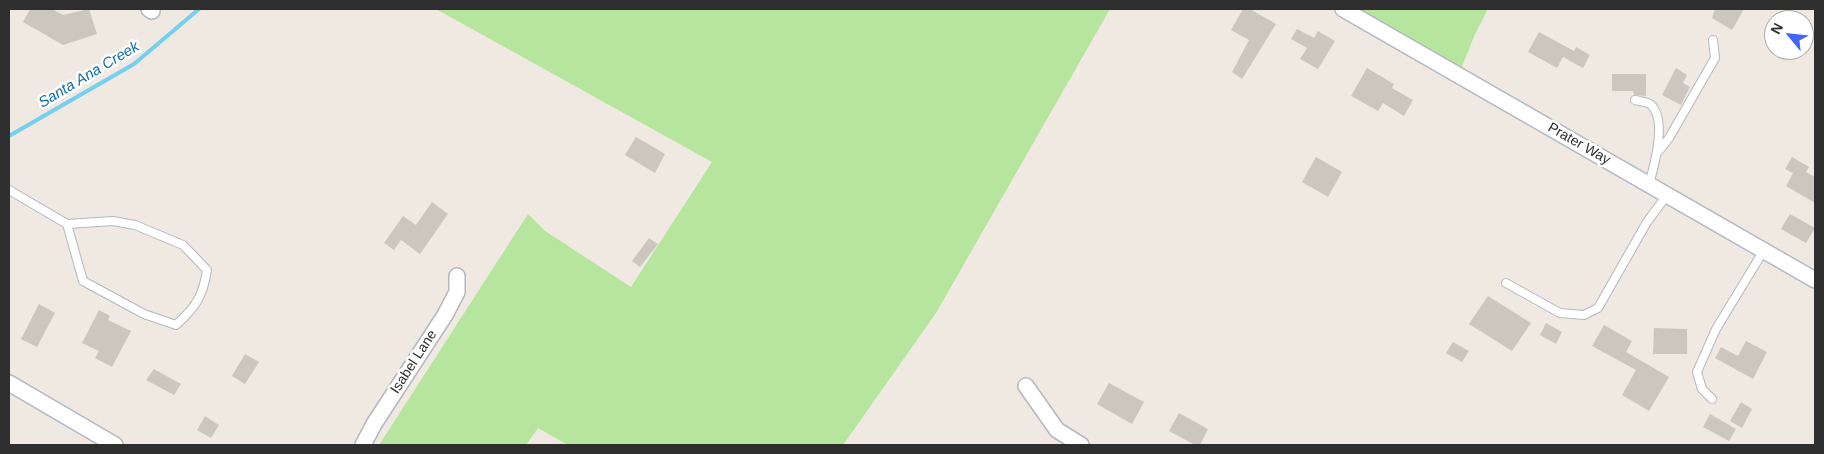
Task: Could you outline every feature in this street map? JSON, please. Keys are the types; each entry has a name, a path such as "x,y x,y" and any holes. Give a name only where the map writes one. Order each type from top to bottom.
{"street":[{"name":"Prater Way","path":"1343,9 1815,280"},
{"name":"Isabel Lane","path":"363,445 374,424 449,307 459,287 457,276"},
{"path":"9,383 115,445"},
{"path":"1026,386 1057,430 1081,445"}],"lane":[{"path":"1648,184 1658,152 1669,138 1715,58 1713,40"},
{"path":"1635,100 1650,104 1655,112 1658,152"},
{"path":"9,190 67,224 113,221 135,225 183,245 206,270 204,291 192,311 176,325 144,314 83,281 67,224"},
{"path":"1506,283 1560,313 1572,316 1584,315 1598,308 1648,222 1667,195"},
{"path":"1712,400 1702,389 1697,372 1716,329 1764,250"}],"green space":[{"path":"436,9 1110,9 936,313 843,445 568,445 538,428 526,445 379,445 528,214 545,231 631,287 712,162"},
{"path":"1351,9 1488,9 1475,34 1461,69"}],"building":[{"path":"30,9 52,9 63,15 89,9 97,34 63,45 23,22"},
{"path":"1243,9 1250,9 1276,24 1242,79 1232,72 1249,40 1231,30"},
{"path":"1715,9 1744,9 1732,30 1712,18"},
{"path":"1297,29 1314,38 1318,31 1335,41 1318,69 1300,59 1307,48 1291,39"},
{"path":"1539,32 1574,51 1576,47 1590,55 1583,68 1563,57 1557,68 1528,52"},
{"path":"1367,68 1394,84 1392,88 1413,100 1404,116 1383,103 1378,111 1351,96"},
{"path":"1676,68 1687,75 1683,83 1690,87 1681,105 1662,95"},
{"path":"1612,74 1646,74 1646,96 1634,95 1633,91 1612,91"},
{"path":"636,137 665,154 655,173 625,155"},
{"path":"1316,157 1342,172 1328,197 1302,182"},
{"path":"1792,157 1809,167 1806,172 1815,177 1815,203 1786,186 1793,173 1785,169"},
{"path":"432,202 448,214 420,254 401,240 394,250 384,243 403,216 416,225"},
{"path":"1790,214 1815,228 1806,243 1781,229"},
{"path":"649,238 658,244 640,267 632,261"},
{"path":"1488,296 1531,323 1512,351 1469,324"},
{"path":"39,304 55,313 37,347 21,339"},
{"path":"99,310 110,316 108,320 131,331 112,367 95,358 99,351 82,343"},
{"path":"1546,323 1562,332 1556,344 1540,335"},
{"path":"1604,325 1632,341 1626,352 1669,377 1649,411 1622,395 1636,370 1592,346"},
{"path":"1654,328 1687,329 1687,354 1653,354"},
{"path":"1746,341 1767,352 1753,379 1715,358 1721,347 1738,356"},
{"path":"1453,342 1469,351 1462,362 1446,353"},
{"path":"245,354 259,362 245,384 232,376"},
{"path":"154,369 181,384 174,395 146,380"},
{"path":"1109,383 1144,402 1132,424 1097,404"},
{"path":"1741,402 1752,409 1742,428 1730,421"},
{"path":"1179,413 1208,429 1200,445 1195,445 1169,431"},
{"path":"1710,414 1736,429 1729,441 1703,427"},
{"path":"205,416 219,425 211,438 197,430"}],"waterway":[{"name":"Santa Ana Creek","path":"9,136 134,64 199,9"}]}
